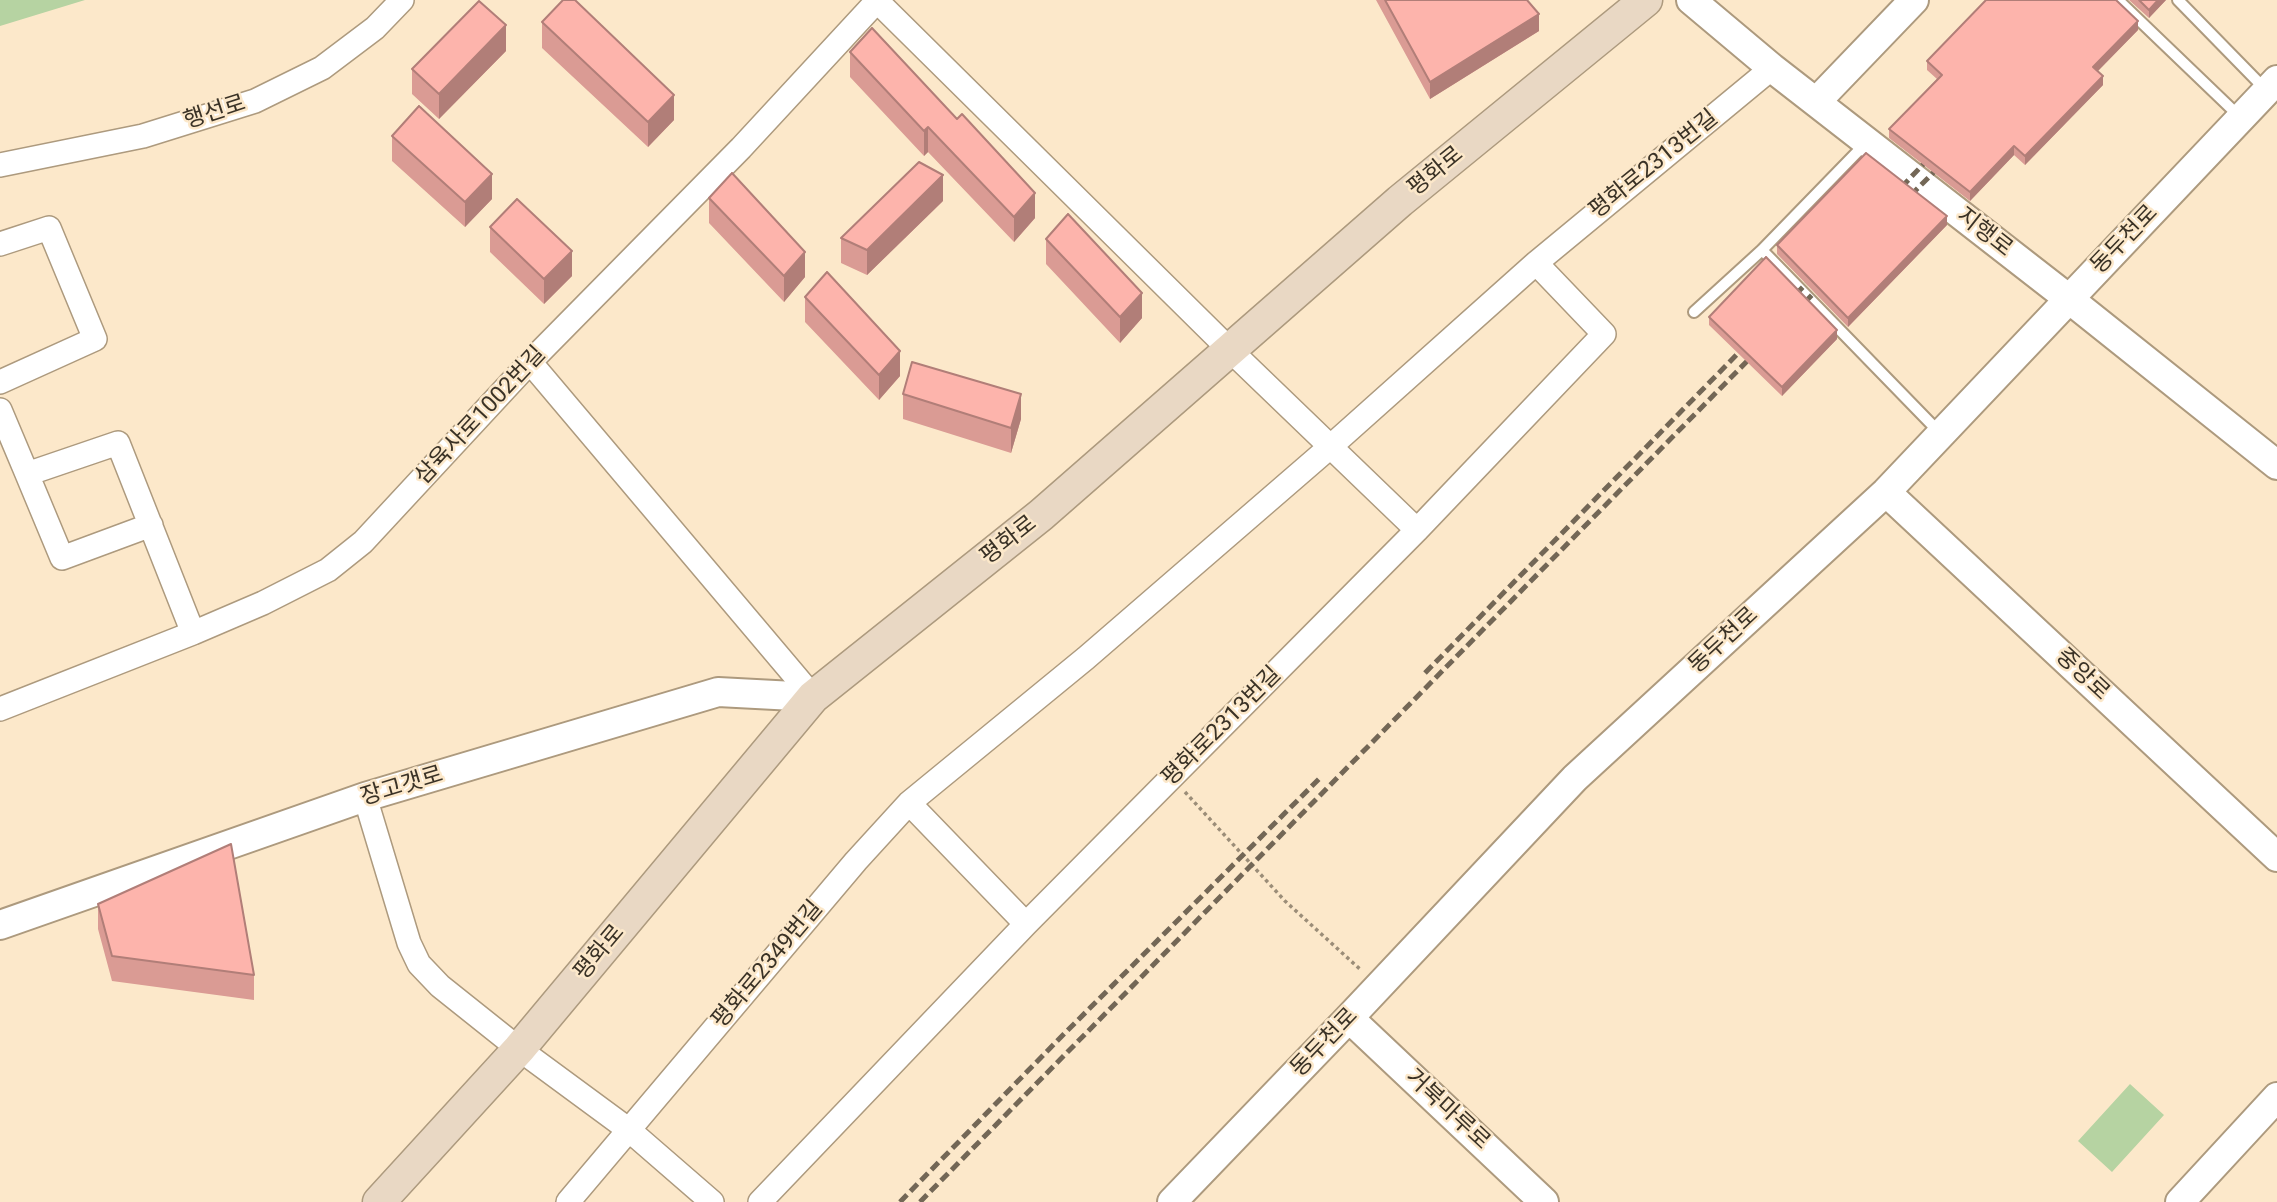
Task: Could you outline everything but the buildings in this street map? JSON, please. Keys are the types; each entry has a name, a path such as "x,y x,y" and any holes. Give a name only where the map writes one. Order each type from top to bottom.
{"main road":[{"name":"평화로","path":"379,1202 519,1049 813,697 1041,515 1400,201 1646,0"}],"street":[{"name":"행선로","path":"0,164 143,136 255,100 322,68 375,28 402,0"},
{"name":"지행로","path":"1691,0 1816,103 2277,465"},
{"path":"1816,103 1914,0"},
{"path":"878,1 1417,530"},
{"name":"삼육사로1002번길","path":"0,709 263,603 328,570 363,542 530,362 741,148 878,1"},
{"name":"평화로2313번길","path":"909,803 1086,659 1536,263 1772,68"},
{"name":"동두천로","path":"1172,1202 1575,778 1886,492 2272,86"},
{"path":"0,244 49,228 95,339 0,382"},
{"name":"평화로2313번길","path":"1027,924 1417,530 1604,334 1536,263"},
{"path":"530,362 813,697"},
{"path":"0,411 62,558 150,525"},
{"path":"27,474 118,443 193,633"},
{"name":"중앙로","path":"1886,492 2277,857"},
{"name":"장고갯로","path":"0,926 365,797 718,692 813,697"},
{"path":"365,797 409,943 419,964 440,986 519,1049 629,1130 712,1202"},
{"path":"760,1202 1027,924 909,803"},
{"name":"평화로2349번길","path":"568,1202 856,861 909,803"},
{"name":"거북마루로","path":"1349,1018 1545,1202"},
{"path":"2180,1202 2277,1097"}],"lane":[{"path":"2118,0 2241,118"},
{"path":"2178,0 2272,86"},
{"path":"1694,313 1762,250 1867,142"},
{"path":"1762,250 1941,434"}],"path":[{"path":"1172,778 1285,901 1379,987"}],"green space":[{"path":"0,0 85,0 0,26"},
{"path":"2130,1084 2164,1115 2112,1172 2078,1141"}],"railway":[{"path":"1891,198 1937,150"},
{"path":"1900,206 1947,159"},
{"path":"1785,305 1820,270"},
{"path":"1794,313 1829,278"},
{"path":"1425,673 1751,340"},
{"path":"920,1202 1760,348"},
{"path":"900,1202 1319,779"}]}
